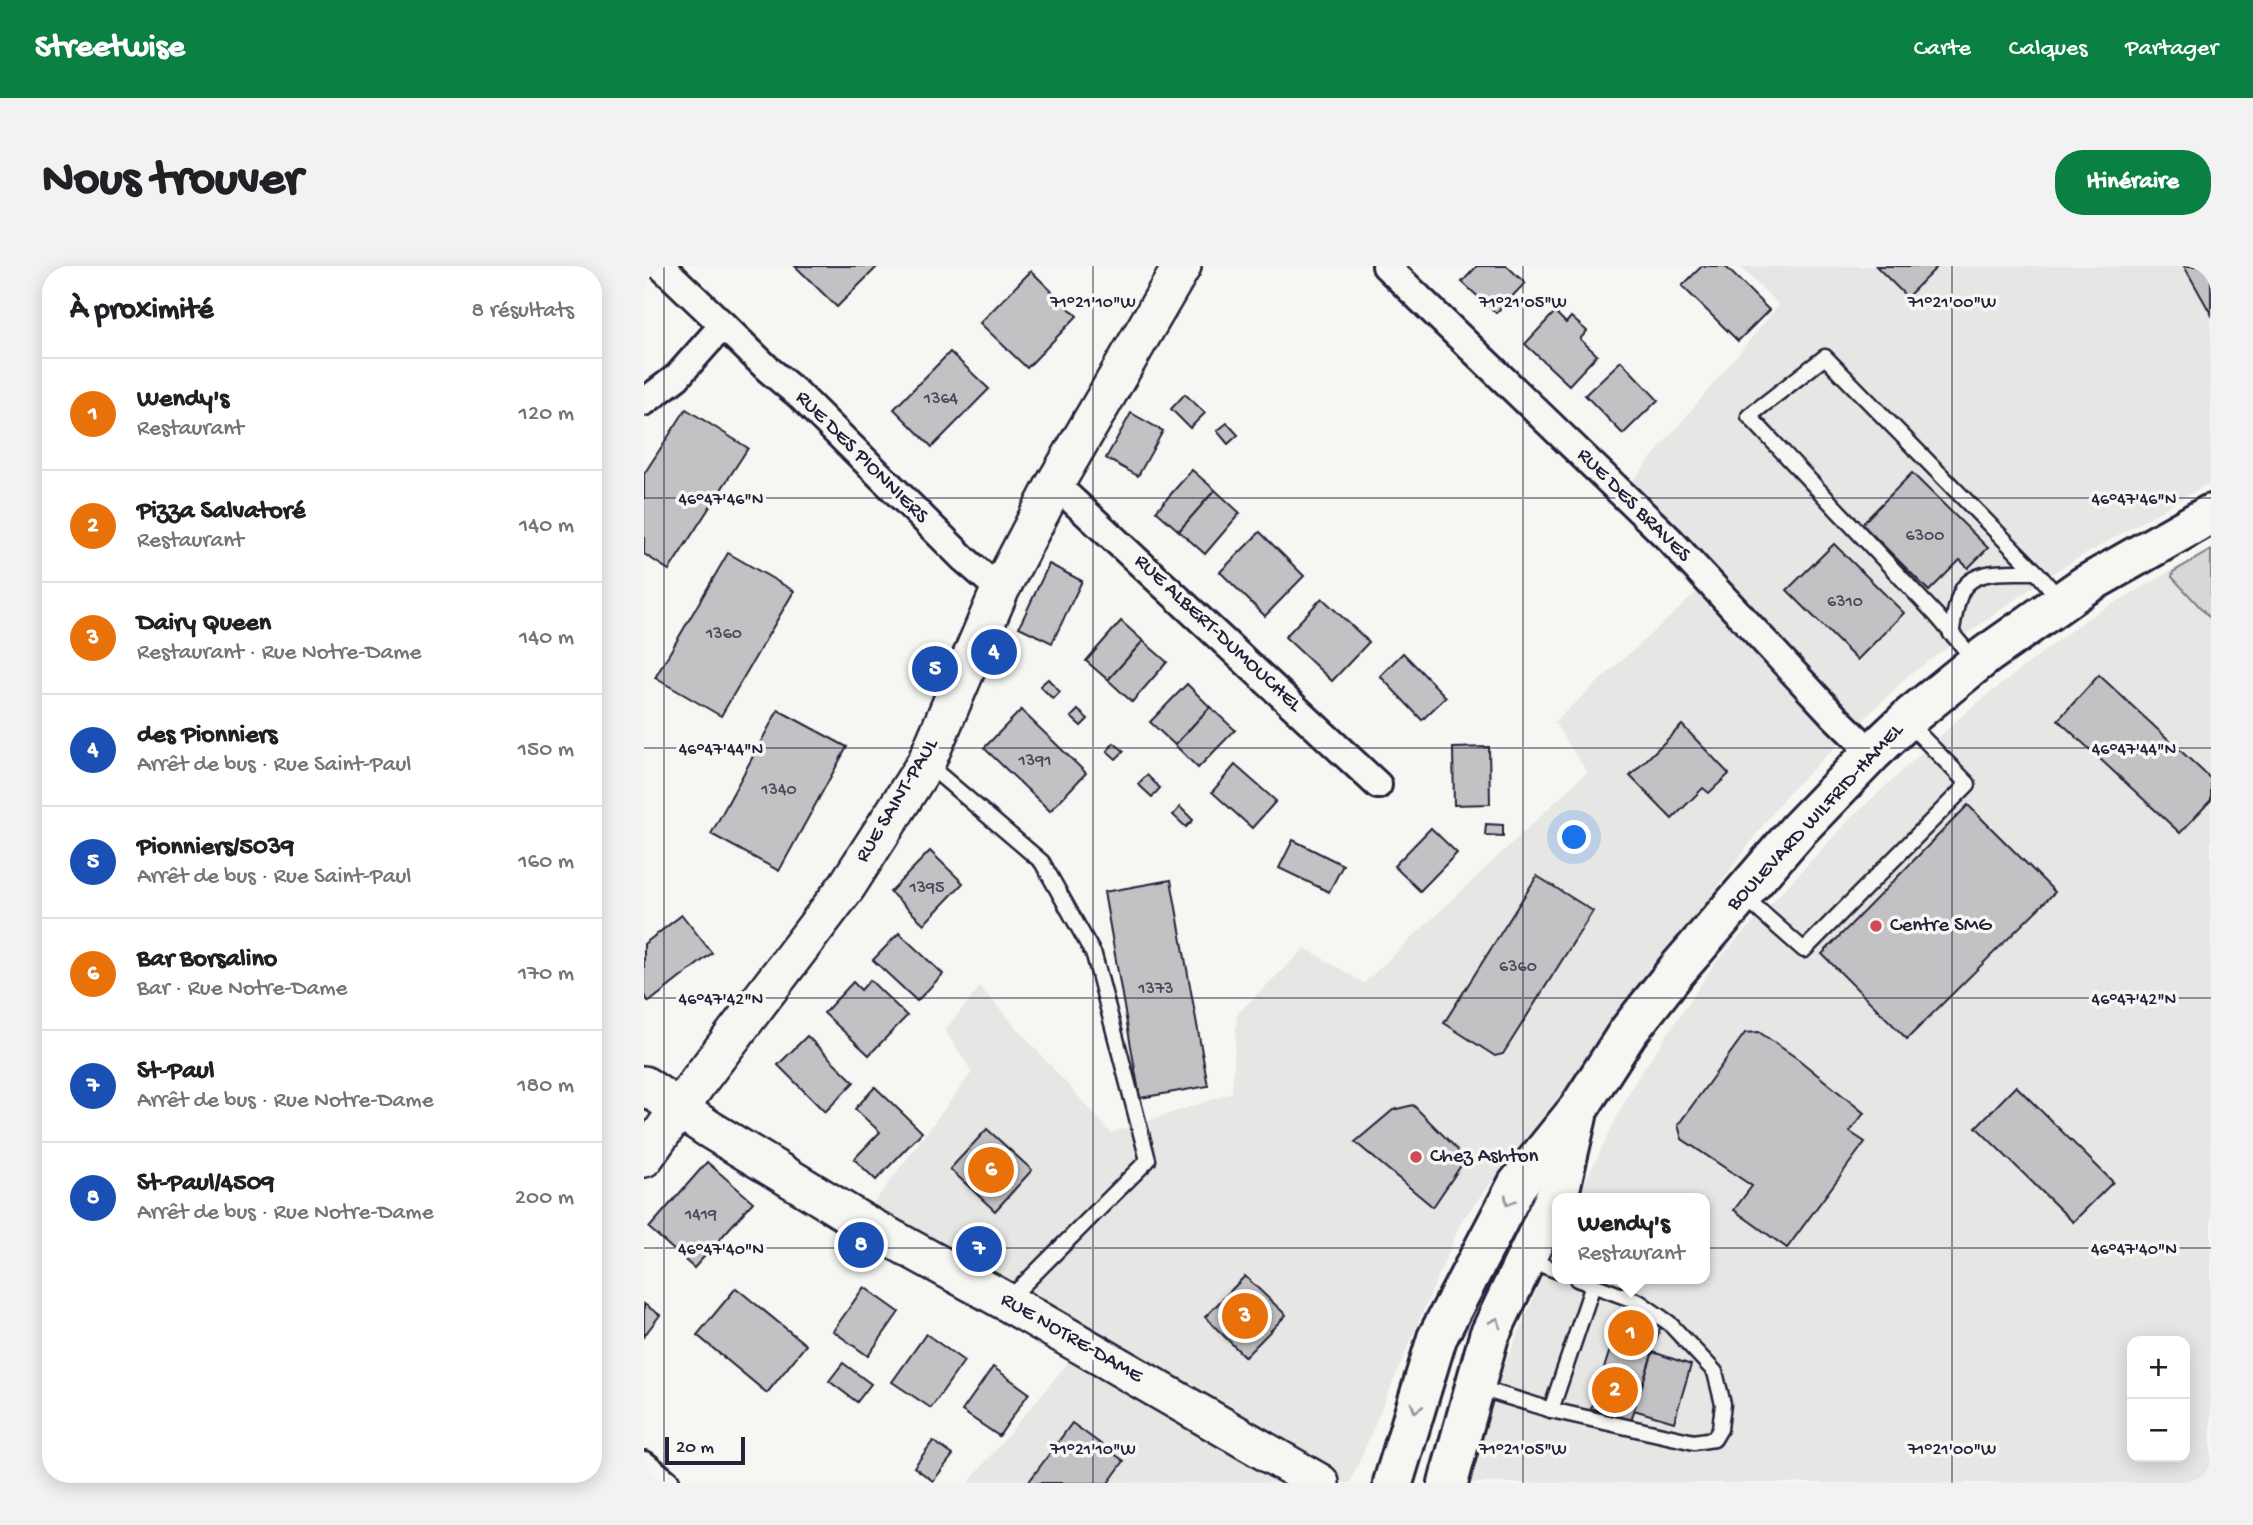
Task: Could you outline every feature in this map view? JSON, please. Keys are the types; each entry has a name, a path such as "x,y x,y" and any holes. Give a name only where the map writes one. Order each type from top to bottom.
{"main road":[{"name":"BOULEVARD WILFRID-HAMEL","path":"1393,1483 1437,1338 1517,1185 1579,1108 1628,1032 1677,970 1798,830 1906,721 1976,663 2084,586 2211,514"},
{"name":"BOULEVARD WILFRID-HAMEL","path":"1559,1193 1579,1108"},
{"name":"BOULEVARD WILFRID-HAMEL","path":"1448,1483 1489,1336 1542,1265 1552,1223"}],"street":[{"name":"RUE DES PIONNIERS","path":"661,266 769,370 799,395 964,559 1000,590"},
{"name":"RUE SAINT-PAUL","path":"644,1158 847,886 926,763 1000,590 1055,484 1182,266"},
{"name":"RUE DES BRAVES","path":"1386,266 1669,539 1834,716 1872,753"},
{"path":"644,402 677,377 723,325"},
{"name":"RUE ALBERT-DUMOUCHEL","path":"1055,484 1378,785"},
{"name":"RUE NOTRE-DAME","path":"644,1085 709,1129 860,1221 1007,1302 1284,1468 1320,1483"},
{"path":"644,1465 666,1483"}],"lane":[{"path":"1976,663 1937,616 1749,416 1825,357 2036,572 2062,602"},
{"path":"1951,634 1959,596 1970,581 1980,575 2036,572"},
{"path":"1742,895 1804,950 1968,784 1906,721"},
{"path":"926,763 1042,862 1094,955 1148,1160 1007,1302"},
{"path":"1475,1387 1551,1410 1694,1442 1714,1439 1720,1429 1723,1404 1715,1372 1670,1323 1639,1302 1593,1285 1551,1410"}],"shaded area":[{"path":"1739,266 2211,266 2211,482 2051,574 1909,675 1785,796 1630,1005 1462,1220 1350,1483 968,1483 1076,1353 860,1221 972,1072 945,1030 980,987 1111,1133 1232,1093 1237,1014 1305,948 1364,983 1587,772 1554,722 1696,593 1613,504 1779,305"},
{"path":"2211,548 2211,1483 1464,1483 1491,1397 1552,1255 1552,1284 1710,1284 1710,1193 1579,1193 1633,1085 1716,962 1851,818 1967,711 2083,621"},
{"path":"2211,550 2211,619 2172,577 2173,572"}],"building":[{"path":"795,266 878,266 837,307"},
{"path":"1477,266 1507,266 1525,283 1496,313 1462,282"},
{"path":"1702,266 1725,266 1769,310 1738,341 1682,286"},
{"path":"1876,266 1938,266 1907,297"},
{"path":"2184,266 2211,266 2211,314"},
{"path":"1031,271 1077,316 1027,368 980,323"},
{"path":"1555,312 1566,323 1571,317 1587,331 1580,339 1597,355 1569,385 1525,344"},
{"path":"950,352 989,389 932,447 894,409"},
{"path":"1621,361 1658,400 1623,434 1585,395"},
{"path":"1185,394 1205,413 1190,428 1171,409"},
{"path":"686,409 748,448 669,570 644,554 644,474"},
{"path":"1131,413 1163,431 1138,476 1106,458"},
{"path":"1227,423 1238,435 1228,444 1217,431"},
{"path":"1192,470 1215,490 1179,531 1156,511"},
{"path":"1912,473 1988,548 1968,568 1960,560 1929,591 1862,524"},
{"path":"1215,490 1240,513 1205,554 1179,531"},
{"path":"1260,532 1304,576 1265,616 1220,572"},
{"path":"1834,544 1904,613 1857,660 1787,590"},
{"path":"728,553 794,591 721,716 655,678"},
{"path":"1049,564 1082,581 1052,643 1019,627"},
{"path":"1322,598 1369,642 1332,681 1285,637"},
{"path":"1121,621 1143,641 1108,680 1086,661"},
{"path":"1143,641 1167,662 1132,702 1108,680"},
{"path":"1403,653 1446,697 1422,720 1380,676"},
{"path":"2099,675 2211,779 2211,800 2180,833 2058,720"},
{"path":"1048,679 1060,692 1053,699 1040,686"},
{"path":"1187,684 1210,707 1175,745 1150,722"},
{"path":"1210,707 1235,730 1198,768 1175,745"},
{"path":"778,710 847,747 779,871 711,834"},
{"path":"1021,710 1086,773 1050,811 984,748"},
{"path":"1078,710 1088,719 1081,726 1071,717"},
{"path":"1682,725 1729,774 1709,793 1703,788 1672,819 1630,776"},
{"path":"1114,743 1124,751 1116,759 1107,751"},
{"path":"1489,747 1490,804 1454,805 1453,748"},
{"path":"1235,765 1276,801 1252,828 1212,792"},
{"path":"1147,775 1160,788 1152,797 1138,784"},
{"path":"1968,805 2055,892 1907,1039 1822,954"},
{"path":"1180,807 1193,820 1186,827 1173,815"},
{"path":"1486,824 1503,825 1503,836 1485,835"},
{"path":"1431,828 1457,853 1420,891 1394,866"},
{"path":"1293,840 1343,865 1329,892 1279,868"},
{"path":"930,851 963,883 924,924 890,892"},
{"path":"1537,876 1593,911 1503,1054 1495,1056 1444,1023"},
{"path":"1171,880 1208,1086 1140,1098 1104,892"},
{"path":"682,915 712,953 649,1002 644,995 644,944"},
{"path":"899,933 943,974 917,1001 873,960"},
{"path":"870,980 907,1016 869,1055 824,1013 853,982 861,990"},
{"path":"1759,1032 1798,1059 1864,1113 1850,1132 1865,1142 1787,1248 1734,1210 1752,1186 1682,1139 1678,1125 1745,1033"},
{"path":"807,1036 854,1082 825,1112 778,1065"},
{"path":"2016,1086 2113,1182 2073,1222 1976,1127"},
{"path":"875,1087 922,1132 876,1180 854,1159 880,1132 855,1109"},
{"name":"Chez Ashton","path":"1413,1105 1457,1149 1462,1164 1433,1207 1355,1142 1393,1110"},
{"path":"987,1129 1032,1170 995,1211 950,1169"},
{"path":"707,1162 753,1202 694,1268 649,1228"},
{"path":"1245,1276 1286,1315 1245,1357 1205,1317"},
{"path":"864,1287 899,1312 868,1356 833,1331"},
{"path":"736,1288 806,1345 767,1393 697,1335"},
{"path":"644,1304 660,1315 644,1336"},
{"path":"1623,1310 1662,1322 1631,1421 1591,1408"},
{"path":"926,1334 964,1361 931,1408 892,1382"},
{"path":"1653,1352 1691,1365 1674,1422 1634,1410"},
{"path":"843,1363 871,1384 857,1402 829,1381"},
{"path":"993,1367 1029,1393 999,1436 962,1411"},
{"path":"1072,1423 1124,1461 1108,1483 1028,1483"},
{"path":"933,1441 953,1455 933,1481 914,1467"}],"place":[{"name":"des Pionniers","path":"994,652"},
{"name":"Pionniers/5039","path":"935,669"},
{"name":"Centre SMG","path":"1876,926"},
{"name":"Chez Ashton","path":"1416,1157"},
{"name":"Bar Borsalino","path":"991,1170"},
{"name":"St-Paul/4509","path":"861,1245"},
{"name":"St-Paul","path":"979,1249"},
{"name":"Dairy Queen","path":"1245,1316"},
{"name":"Wendy's","path":"1631,1333"},
{"name":"Pizza Salvatoré","path":"1615,1390"}]}
